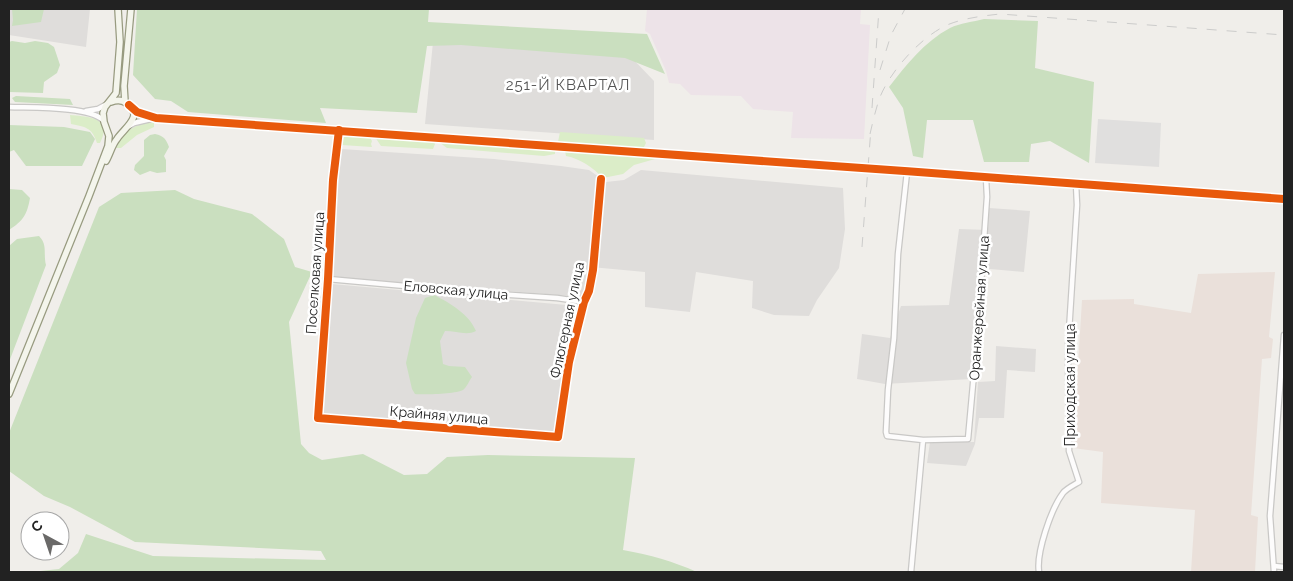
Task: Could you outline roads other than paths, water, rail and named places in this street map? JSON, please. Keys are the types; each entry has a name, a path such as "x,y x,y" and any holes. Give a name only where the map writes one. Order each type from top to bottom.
{"main road":[{"path":"9,394 96,178 109,138 103,120 103,111 116,93 120,42 118,9"},
{"path":"96,178 116,140 132,121 133,115 127,104 124,86 131,9"},
{"path":"108,104 118,100 127,104"},
{"path":"103,120 109,128 115,130 128,127"}],"street":[{"path":"9,107 82,111 98,109 108,104"},
{"path":"127,104 137,112 156,118 1284,199"},
{"path":"82,111 96,115 103,120"},
{"path":"128,127 134,123 156,118"},
{"name":"Поселковая улица","path":"318,418 333,180 339,130"},
{"path":"907,172 898,254 894,338 888,390 887,436 923,440 911,572"},
{"name":"Оранжерейная улица","path":"923,440 968,438 978,330 987,197 986,178"},
{"name":"Флюгерная улица","path":"558,437 569,362 593,270 601,179"},
{"name":"Приходская улица","path":"1039,572 1038,563 1047,526 1063,492 1079,482 1069,451 1068,356 1076,184"},
{"name":"Еловская улица","path":"328,280 557,298 584,302"},
{"path":"1274,572 1270,516 1284,335"},
{"name":"Крайняя улица","path":"318,418 558,437"},
{"path":"1274,566 1284,567"}],"railway":[{"path":"872,108 879,9"},
{"path":"880,70 891,35 905,9"},
{"path":"870,134 880,97 891,76 908,55 937,30 966,19 1000,14 1284,35"},
{"path":"862,247 871,128"}],"district":[{"name":"251-Й КВАРТАЛ","path":"568,85"}]}
